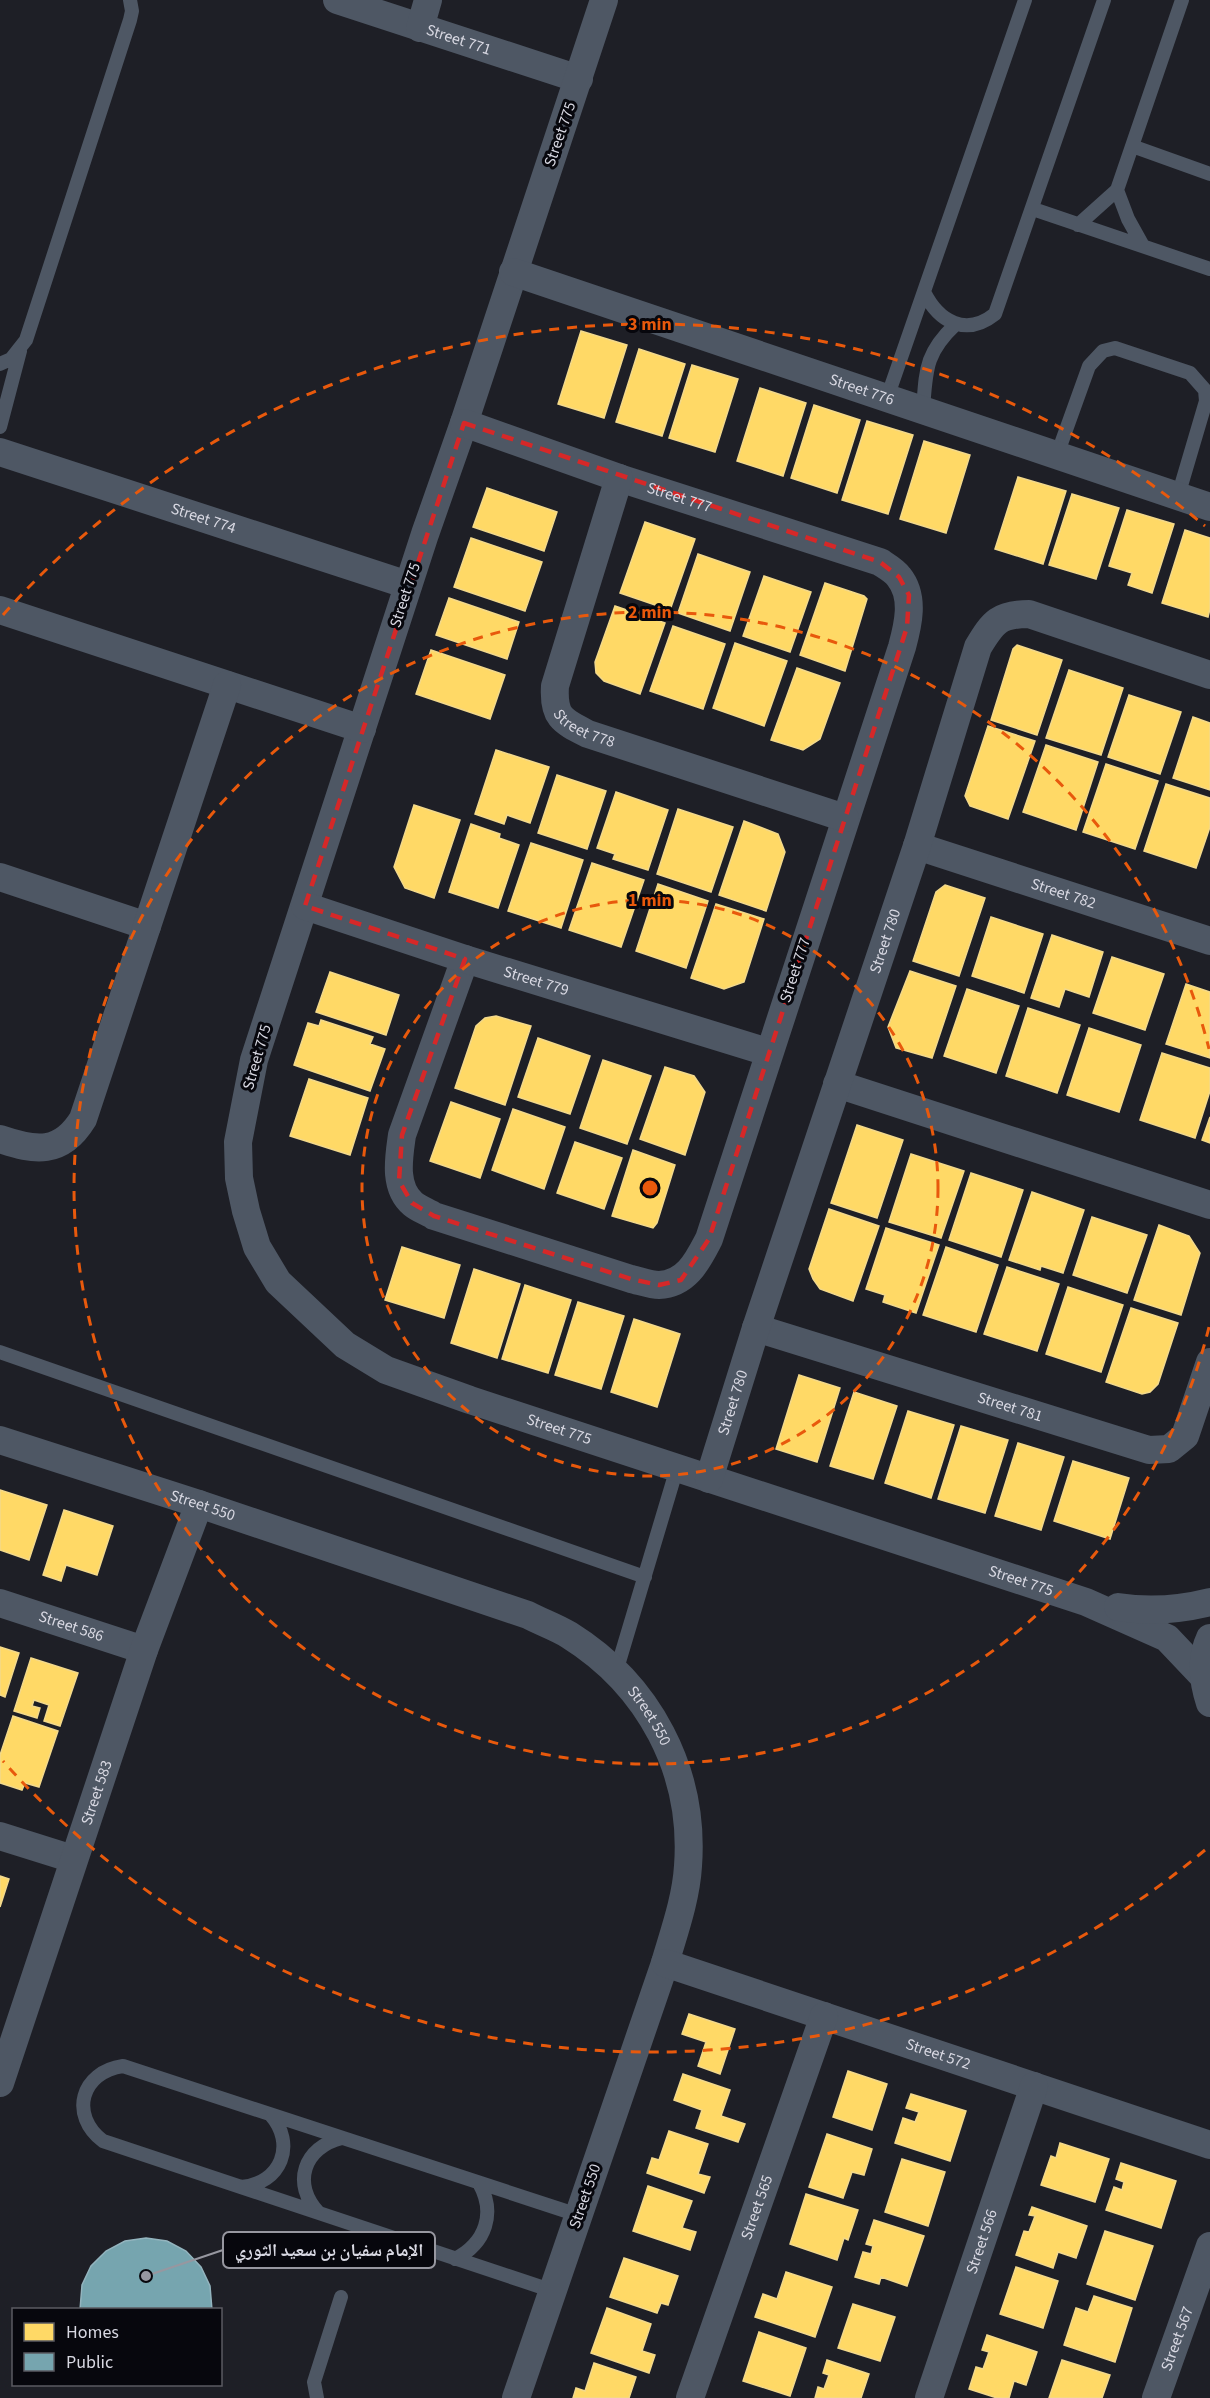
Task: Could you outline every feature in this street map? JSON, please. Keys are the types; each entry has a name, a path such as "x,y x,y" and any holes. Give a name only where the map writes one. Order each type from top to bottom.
{"street":[{"name":"Street 771","path":"337,0 579,79"},
{"path":"420,28 429,0"},
{"name":"Street 775","path":"604,0 408,585 254,1060 238,1142 239,1178 257,1247 278,1282 345,1345 386,1371 1086,1602 1167,1638 1203,1676"},
{"name":"Street 776","path":"513,272 1210,507"},
{"name":"Street 777","path":"464,423 620,478 880,562 899,577 909,595 907,627 709,1239 696,1264 681,1280 659,1285 631,1279 435,1215 412,1203 399,1181 402,1135 465,959"},
{"name":"Street 774","path":"0,452 408,585"},
{"name":"Street 778","path":"620,478 555,686 556,712 566,723 588,734 845,818"},
{"path":"0,610 362,729"},
{"name":"Street 780","path":"709,1479 756,1328 917,846 978,647 989,629 1001,618 1010,614 1029,614 1210,675"},
{"path":"0,1139 25,1148 49,1147 60,1143 77,1129 86,1109 227,685"},
{"name":"Street 782","path":"917,846 1210,941"},
{"path":"0,877 147,926"},
{"name":"Street 779","path":"305,906 465,959 768,1052"},
{"path":"837,1084 1210,1205"},
{"name":"Street 781","path":"756,1328 1149,1450 1169,1449 1185,1436 1210,1362"},
{"name":"Street 550","path":"0,1440 199,1504 528,1615 567,1634 616,1672 659,1727 678,1769 688,1821 688,1867 680,1912 665,1963 516,2398"},
{"name":"Street 583","path":"1,2073 144,1650 199,1504"},
{"name":"Street 775","path":"1086,1602 1144,1611 1171,1611 1210,1602"},
{"name":"Street 586","path":"0,1603 144,1650"},
{"path":"1210,1638 1206,1647 1203,1676 1210,1703"},
{"path":"0,1836 73,1859"},
{"name":"Street 572","path":"665,1963 1210,2145"},
{"name":"Street 565","path":"690,2398 824,2016"},
{"name":"Street 566","path":"929,2398 1034,2086"},
{"name":"Street 567","path":"1156,2398 1210,2246"}],"lane":[{"path":"887,398 1024,0"},
{"path":"924,292 931,304 956,324 971,326 984,323 995,314 1104,0"},
{"path":"1078,225 1117,190 1182,0"},
{"path":"0,427 20,351 26,340 133,4"},
{"path":"1132,146 1210,174"},
{"path":"1117,190 1128,219 1143,246"},
{"path":"1033,209 1210,269"},
{"path":"923,410 928,362 938,342 956,324"},
{"path":"1057,455 1089,366 1103,351 1115,348 1190,373 1205,390 1206,400 1178,496"},
{"path":"0,364 11,359 20,351"},
{"path":"0,1353 645,1577"},
{"path":"616,1672 677,1468"},
{"path":"553,2291 103,2141 88,2126 83,2105 85,2094 89,2085 104,2071 123,2066 579,2215"},
{"path":"239,2187 260,2183 269,2177 281,2160 284,2140 277,2121 270,2114"},
{"path":"320,2214 307,2196 304,2175 306,2164 321,2146 342,2138"},
{"path":"456,2259 474,2247 486,2228 488,2204 479,2183"},
{"path":"317,2398 314,2382 341,2297"}],"highlighted area":[{"path":"464,423 880,562 899,577 909,595 907,627 709,1239 681,1280 659,1285 631,1279 434,1216 412,1203 399,1181 402,1135 465,959 305,906"}],"building: Homes":[{"path":"581,331 627,345 604,418 558,404"},
{"path":"639,349 685,364 662,436 616,422"},
{"path":"692,365 738,379 715,452 669,438"},
{"path":"760,388 806,403 783,476 737,461"},
{"path":"814,405 860,420 837,493 791,478"},
{"path":"867,421 913,435 888,514 842,500"},
{"path":"924,441 970,455 946,533 900,519"},
{"path":"1018,477 1066,491 1043,564 995,549"},
{"path":"487,488 557,512 544,551 473,527"},
{"path":"1072,494 1119,508 1096,579 1049,565"},
{"path":"1127,510 1174,524 1152,593 1128,585 1132,573 1109,566"},
{"path":"645,522 695,539 670,610 620,593"},
{"path":"1185,530 1210,538 1208,617 1162,603"},
{"path":"471,538 542,562 525,611 454,587"},
{"path":"698,554 750,572 730,631 678,613"},
{"path":"764,576 811,592 790,652 743,636"},
{"path":"825,583 867,599 845,671 800,655"},
{"path":"449,598 519,622 507,659 436,635"},
{"path":"615,606 665,623 640,694 604,681 596,673 595,662"},
{"path":"673,626 725,644 703,709 650,691"},
{"path":"735,643 787,661 764,726 713,708"},
{"path":"1017,645 1062,660 1037,735 991,720 1013,649"},
{"path":"431,650 505,675 490,719 416,694"},
{"path":"797,668 840,683 820,739 803,750 771,740"},
{"path":"1069,670 1123,688 1101,755 1046,738"},
{"path":"1129,695 1181,712 1160,774 1108,757"},
{"path":"1193,717 1210,723 1210,790 1173,778"},
{"path":"988,726 1035,741 1008,819 970,806 965,796"},
{"path":"1046,745 1098,762 1076,830 1023,812"},
{"path":"496,750 549,767 530,823 507,815 504,824 475,814"},
{"path":"1106,764 1158,781 1135,849 1083,832"},
{"path":"557,775 606,791 587,849 538,833"},
{"path":"1166,784 1210,798 1210,827 1196,868 1144,851"},
{"path":"616,792 668,810 648,870 613,859 615,854 597,848"},
{"path":"414,805 460,820 434,898 405,888 394,867"},
{"path":"678,809 733,827 711,892 657,874"},
{"path":"744,821 778,834 785,852 766,911 719,895"},
{"path":"471,824 500,834 499,838 519,845 498,908 449,892"},
{"path":"531,843 583,860 561,928 508,911"},
{"path":"592,863 644,880 621,947 569,930"},
{"path":"658,884 708,901 686,968 636,951"},
{"path":"945,885 985,898 959,976 913,961 936,892"},
{"path":"716,904 764,919 744,982 724,989 691,978"},
{"path":"991,917 1043,934 1024,993 972,976"},
{"path":"1052,935 1103,952 1089,997 1065,989 1059,1007 1031,998"},
{"path":"1112,957 1164,974 1145,1030 1093,1013"},
{"path":"910,971 956,986 932,1058 896,1048 888,1027"},
{"path":"330,972 399,995 386,1035 316,1012"},
{"path":"1186,984 1210,992 1210,1058 1166,1044"},
{"path":"967,989 1019,1006 996,1073 944,1056"},
{"path":"1028,1008 1080,1025 1057,1093 1006,1076"},
{"path":"496,1016 531,1026 505,1105 455,1088 476,1026 485,1018"},
{"path":"321,1020 373,1037 370,1044 385,1049 370,1091 294,1065 308,1023 319,1026"},
{"path":"1089,1028 1141,1045 1119,1112 1067,1095"},
{"path":"538,1038 590,1056 570,1114 518,1097"},
{"path":"1162,1053 1210,1068 1210,1091 1195,1138 1140,1120"},
{"path":"603,1060 651,1076 627,1144 580,1128"},
{"path":"665,1067 694,1076 705,1092 685,1155 640,1139"},
{"path":"309,1079 368,1098 350,1155 290,1136"},
{"path":"451,1102 500,1119 480,1178 430,1161"},
{"path":"513,1109 565,1127 544,1189 492,1170"},
{"path":"1210,1117 1210,1143 1202,1140"},
{"path":"857,1125 903,1140 877,1218 831,1203"},
{"path":"575,1142 622,1158 604,1209 557,1193"},
{"path":"633,1150 675,1165 657,1223 653,1228 612,1216"},
{"path":"911,1154 964,1171 941,1238 889,1222"},
{"path":"971,1173 1023,1190 1001,1257 949,1240"},
{"path":"1032,1192 1084,1210 1063,1273 1041,1266 1040,1270 1009,1260"},
{"path":"829,1209 879,1226 853,1301 820,1289 809,1269"},
{"path":"1092,1217 1147,1235 1127,1293 1073,1275"},
{"path":"1159,1225 1189,1236 1200,1253 1181,1315 1134,1300"},
{"path":"886,1228 939,1245 916,1313 883,1302 885,1295 866,1289"},
{"path":"402,1247 460,1265 444,1318 385,1300"},
{"path":"946,1247 998,1265 976,1332 923,1315"},
{"path":"1007,1267 1059,1284 1037,1351 984,1334"},
{"path":"474,1269 520,1284 497,1358 451,1343"},
{"path":"525,1285 571,1300 548,1373 502,1359"},
{"path":"1068,1287 1123,1305 1101,1372 1046,1354"},
{"path":"578,1302 624,1316 601,1389 555,1375"},
{"path":"1131,1308 1178,1323 1158,1384 1150,1392 1142,1394 1106,1382"},
{"path":"634,1319 680,1334 657,1407 611,1392"},
{"path":"799,1375 840,1388 817,1462 776,1449"},
{"path":"854,1392 897,1406 873,1479 830,1466"},
{"path":"908,1411 954,1425 931,1498 885,1483"},
{"path":"961,1426 1008,1440 985,1513 938,1499"},
{"path":"1018,1443 1064,1457 1041,1530 995,1516"},
{"path":"1073,1461 1129,1478 1110,1539 1054,1521"},
{"path":"0,1490 47,1505 29,1560 0,1550"},
{"path":"64,1510 113,1526 97,1575 66,1565 61,1581 43,1575"},
{"path":"0,1647 19,1653 5,1697 0,1695"},
{"path":"31,1658 78,1673 60,1726 44,1721 49,1705 34,1700 32,1706 40,1708 37,1718 14,1711"},
{"path":"13,1716 58,1731 39,1787 25,1783 22,1790 0,1783 0,1755"},
{"path":"0,1876 9,1879 0,1907"},
{"path":"689,2014 735,2029 720,2074 698,2066 706,2042 682,2034"},
{"path":"848,2071 887,2084 872,2130 833,2117"},
{"path":"683,2074 730,2090 721,2116 745,2124 738,2142 696,2128 702,2110 674,2100"},
{"path":"911,2094 966,2111 950,2161 895,2143 903,2118 915,2122 919,2112 906,2108"},
{"path":"669,2131 708,2144 698,2174 710,2177 704,2193 647,2173 652,2158 659,2160"},
{"path":"827,2134 872,2149 864,2175 852,2172 843,2198 809,2187"},
{"path":"1060,2143 1109,2159 1095,2202 1041,2185 1051,2156 1056,2158"},
{"path":"902,2159 945,2172 928,2226 885,2212"},
{"path":"1121,2163 1176,2181 1161,2228 1106,2210 1114,2187 1122,2190 1124,2182 1116,2179"},
{"path":"648,2186 692,2201 682,2228 696,2232 690,2250 633,2231"},
{"path":"806,2194 858,2210 848,2240 844,2238 837,2260 790,2244"},
{"path":"1032,2207 1087,2226 1076,2258 1058,2252 1053,2268 1016,2255 1024,2231 1029,2232 1035,2216 1029,2215"},
{"path":"874,2220 924,2236 907,2286 881,2277 879,2284 855,2277 863,2252 871,2254 873,2246 866,2244"},
{"path":"1105,2231 1153,2246 1135,2300 1087,2284"},
{"path":"624,2258 678,2276 668,2305 661,2303 657,2313 610,2297"},
{"path":"1016,2267 1058,2281 1043,2328 1000,2314"},
{"path":"786,2272 832,2287 815,2337 755,2317 763,2294 777,2299"},
{"path":"1094,2296 1132,2308 1115,2362 1064,2345 1076,2308 1088,2312"},
{"path":"853,2304 895,2317 880,2361 838,2348"},
{"path":"607,2308 651,2324 642,2351 655,2355 649,2373 591,2353"},
{"path":"759,2332 806,2348 790,2396 743,2381"},
{"path":"987,2335 1037,2352 1026,2385 1014,2381 1009,2398 997,2398 969,2389 976,2367 983,2369 989,2352 982,2350"},
{"path":"827,2360 869,2374 861,2398 815,2398 818,2387 824,2389 829,2375 823,2373"},
{"path":"1062,2360 1110,2375 1102,2398 1049,2398"},
{"path":"594,2363 636,2377 629,2398 573,2398 576,2388 585,2391"}],"building: Public":[{"path":"146,2238 167,2241 186,2251 201,2267 210,2286 212,2308 80,2308 82,2285 91,2266 106,2251 125,2241"}],"place":[{"name":"الإمام سفيان بن سعيد الثوري","path":"146,2276"}]}
